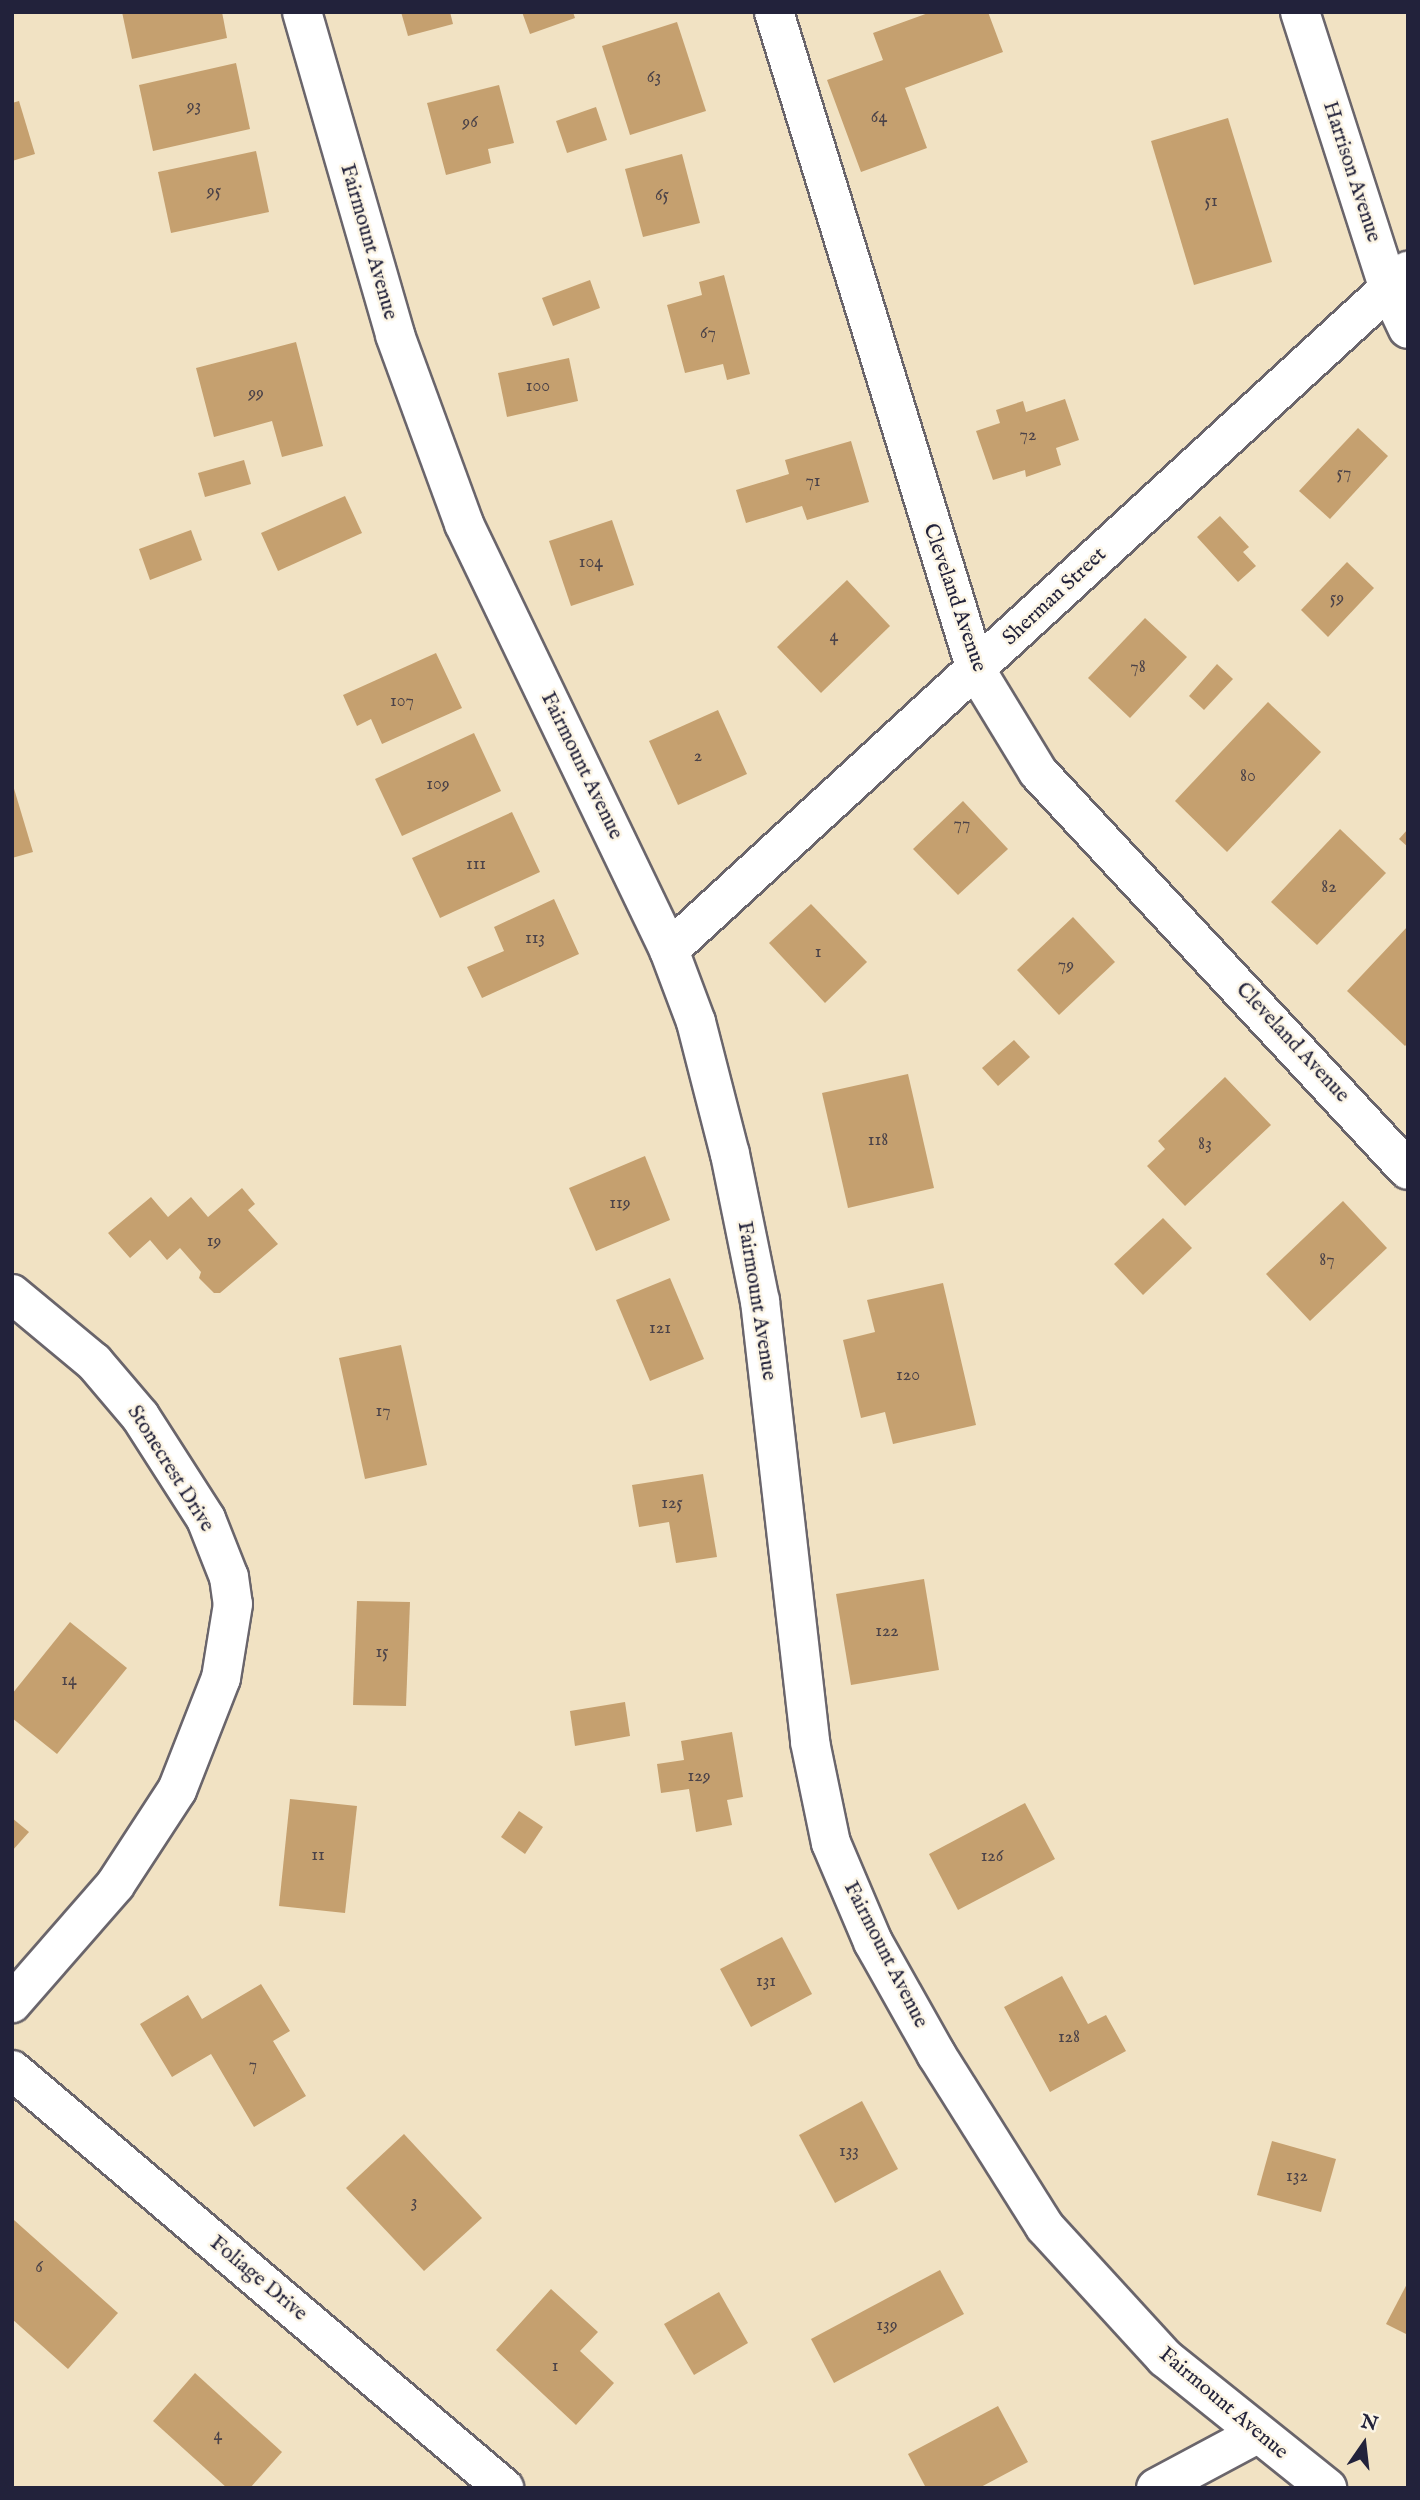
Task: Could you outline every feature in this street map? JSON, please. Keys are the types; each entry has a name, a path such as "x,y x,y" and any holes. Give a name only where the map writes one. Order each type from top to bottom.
{"street":[{"name":"Fairmount Avenue","path":"302,12 395,335 464,524 669,950 716,1093 760,1301 810,1742 831,1843 873,1942 936,2054 1045,2227 1165,2358 1327,2488"},
{"name":"Cleveland Avenue","path":"774,12 976,670 1038,772 1408,1170"},
{"name":"Harrison Avenue","path":"1300,12 1399,280 1408,329"},
{"name":"Sherman Street","path":"669,950 1399,280"},
{"name":"Stonecrest Drive","path":"12,1294 94,1362 140,1416 206,1519 229,1577 233,1604 221,1678 177,1790 115,1885 12,2003"},
{"name":"Foliage Drive","path":"12,2070 504,2488"},
{"path":"1156,2488 1257,2434"}],"building":[{"path":"122,12 222,12 227,38 132,59"},
{"path":"401,12 450,12 453,24 408,36"},
{"path":"522,12 573,12 575,18 530,34"},
{"path":"931,12 988,12 1003,52 905,88 927,148 861,172 827,80 883,60 873,33"},
{"path":"677,22 706,111 630,135 602,46"},
{"path":"236,63 250,129 153,151 139,85"},
{"path":"499,85 514,143 488,149 491,163 446,175 427,103"},
{"path":"19,101 35,154 12,161 12,103"},
{"path":"596,107 607,140 567,153 556,121"},
{"path":"1228,118 1272,262 1194,285 1151,141"},
{"path":"256,151 269,212 171,233 158,172"},
{"path":"682,154 700,223 643,237 625,169"},
{"path":"724,275 750,374 727,380 723,364 685,373 667,305 702,295 699,282"},
{"path":"590,280 600,308 553,326 542,298"},
{"path":"296,342 323,446 282,457 272,421 214,437 196,368"},
{"path":"569,358 578,401 507,417 498,373"},
{"path":"1065,399 1079,440 1056,448 1061,465 1026,477 1025,470 993,480 976,431 1000,423 996,410 1023,401 1026,412"},
{"path":"1358,428 1388,456 1330,519 1299,491"},
{"path":"851,441 869,502 807,520 802,506 746,523 736,490 789,474 785,460"},
{"path":"244,460 251,484 205,497 198,473"},
{"path":"345,496 362,533 278,571 261,533"},
{"path":"1220,516 1249,547 1243,552 1256,566 1238,582 1197,537"},
{"path":"612,520 634,585 571,606 549,541"},
{"path":"191,530 202,560 150,580 139,549"},
{"path":"1347,562 1374,588 1328,637 1301,610"},
{"path":"847,580 890,626 821,693 777,647"},
{"path":"1145,618 1187,657 1130,718 1088,678"},
{"path":"436,653 462,708 382,744 371,719 357,726 343,695"},
{"path":"1217,664 1233,679 1204,710 1189,696"},
{"path":"1268,702 1321,752 1227,852 1175,801"},
{"path":"718,710 747,774 678,805 649,741"},
{"path":"474,733 501,791 402,836 375,779"},
{"path":"12,782 33,852 12,858"},
{"path":"963,801 1008,849 958,895 913,849"},
{"path":"512,812 540,872 440,918 412,858"},
{"path":"1340,829 1386,873 1317,945 1271,902"},
{"path":"1408,829 1408,847 1399,839"},
{"path":"554,899 579,954 482,998 467,967 504,951 494,927"},
{"path":"811,904 867,962 825,1003 769,943"},
{"path":"1073,917 1115,962 1059,1015 1017,970"},
{"path":"1408,926 1408,1043 1405,1046 1347,991"},
{"path":"1014,1040 1030,1057 998,1086 982,1068"},
{"path":"908,1074 934,1188 848,1208 822,1093"},
{"path":"1225,1077 1271,1125 1185,1206 1147,1166 1165,1149 1158,1141"},
{"path":"645,1156 670,1220 596,1251 569,1188"},
{"path":"242,1188 255,1204 248,1210 278,1244 220,1293 214,1293 199,1278 201,1272 180,1248 167,1260 150,1240 130,1258 108,1233 151,1197 168,1217 191,1197 208,1217"},
{"path":"1343,1201 1387,1248 1310,1321 1266,1274"},
{"path":"1163,1218 1192,1248 1143,1295 1114,1264"},
{"path":"670,1278 704,1359 650,1381 616,1300"},
{"path":"943,1283 976,1425 893,1444 885,1412 861,1418 843,1340 875,1332 867,1300"},
{"path":"401,1345 427,1465 365,1479 339,1358"},
{"path":"703,1474 717,1557 676,1563 669,1522 639,1527 632,1485"},
{"path":"924,1579 939,1670 851,1685 836,1594"},
{"path":"357,1601 410,1602 406,1706 353,1705"},
{"path":"70,1622 127,1668 57,1754 12,1718 12,1694"},
{"path":"625,1702 630,1736 575,1746 570,1711"},
{"path":"732,1732 743,1797 727,1800 732,1825 696,1832 689,1789 661,1793 657,1764 684,1760 681,1741"},
{"path":"290,1799 357,1806 345,1913 279,1906"},
{"path":"1025,1803 1055,1859 958,1910 929,1854"},
{"path":"519,1811 543,1827 525,1854 501,1837"},
{"path":"12,1818 29,1832 12,1851"},
{"path":"782,1937 812,1994 751,2027 720,1969"},
{"path":"1062,1976 1088,2024 1106,2015 1126,2051 1050,2092 1004,2007"},
{"path":"261,1984 290,2031 273,2041 306,2096 254,2127 211,2054 172,2077 140,2024 188,1995 202,2019"},
{"path":"862,2101 898,2169 835,2203 799,2135"},
{"path":"404,2134 482,2218 424,2271 346,2188"},
{"path":"1272,2141 1336,2159 1321,2212 1257,2195"},
{"path":"14,2220 118,2313 68,2369 12,2319"},
{"path":"940,2270 964,2314 834,2383 811,2339"},
{"path":"1408,2282 1408,2335 1386,2324"},
{"path":"551,2289 598,2332 580,2351 614,2383 576,2425 496,2350"},
{"path":"719,2292 748,2343 694,2375 664,2324"},
{"path":"195,2373 282,2452 250,2488 227,2488 153,2421"},
{"path":"998,2406 1028,2462 979,2488 926,2488 908,2454"}]}
